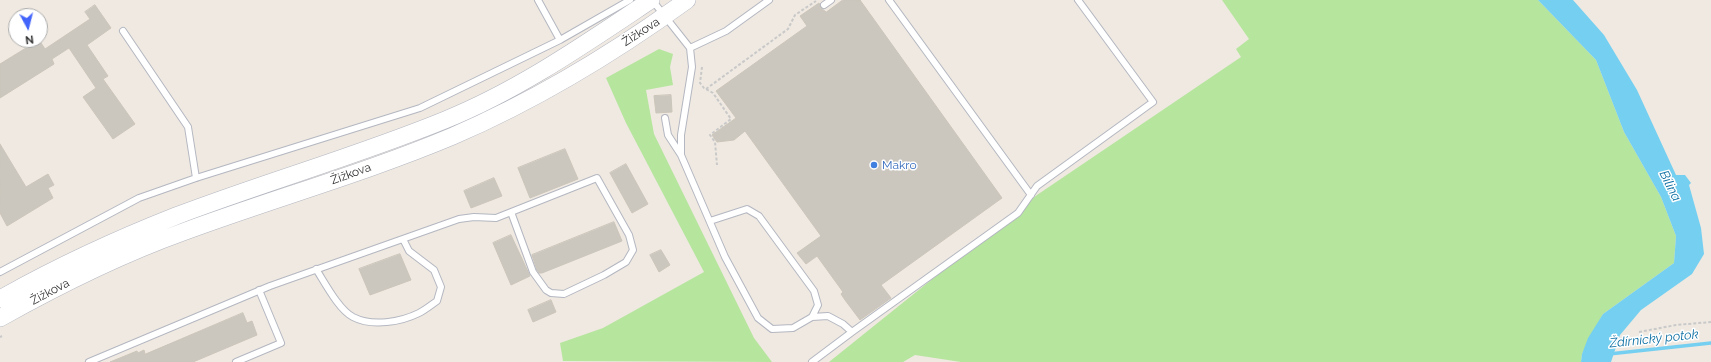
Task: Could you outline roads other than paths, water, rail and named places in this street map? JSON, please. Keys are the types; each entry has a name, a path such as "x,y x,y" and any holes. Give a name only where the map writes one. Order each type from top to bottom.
{"main road":[{"name":"Žižkova","path":"0,300 44,275 101,247 184,214 349,157 446,120 478,105 577,50 652,0"},
{"name":"Žižkova","path":"0,318 109,261 182,232 355,173 451,136 492,118 588,66 687,0"}],"lane":[{"path":"538,0 560,40"},
{"path":"0,272 139,198 196,178 420,108 560,40 630,0"},
{"path":"652,0 690,48 692,66 682,135 681,156"},
{"path":"690,48 726,31 769,0"},
{"path":"824,5 831,0"},
{"path":"889,0 1031,195"},
{"path":"812,362 1018,213 1037,186 1153,102 1078,0"},
{"path":"123,31 188,127 196,178"},
{"path":"665,118 668,135 681,156 725,257 758,318 772,329 793,328 812,317 828,316 844,324 852,332"},
{"path":"89,362 259,290 316,269 459,219 474,217 496,218 511,212 597,178 629,235 633,250 626,262 604,275 564,294 551,293 546,290 533,272 511,212"},
{"path":"710,221 748,209 759,216 814,291 818,305 812,317"},
{"path":"316,269 336,302 353,317 372,323 396,320 419,313 437,301 441,287 434,270 409,251 403,239"},
{"path":"236,362 281,343 259,290"}],"water":[{"name":"Bílina","path":"1538,0 1573,0 1604,35 1637,90 1676,175 1685,175 1691,183 1689,185 1701,228 1704,254 1692,274 1641,310 1620,335 1611,362 1581,362 1582,354 1588,338 1603,314 1674,263 1676,236 1661,197 1624,132 1596,60"}],"waterway":[{"name":"Ždírnický potok","path":"1609,354 1711,343"}],"place":[{"name":"Makro","path":"874,165"}]}
